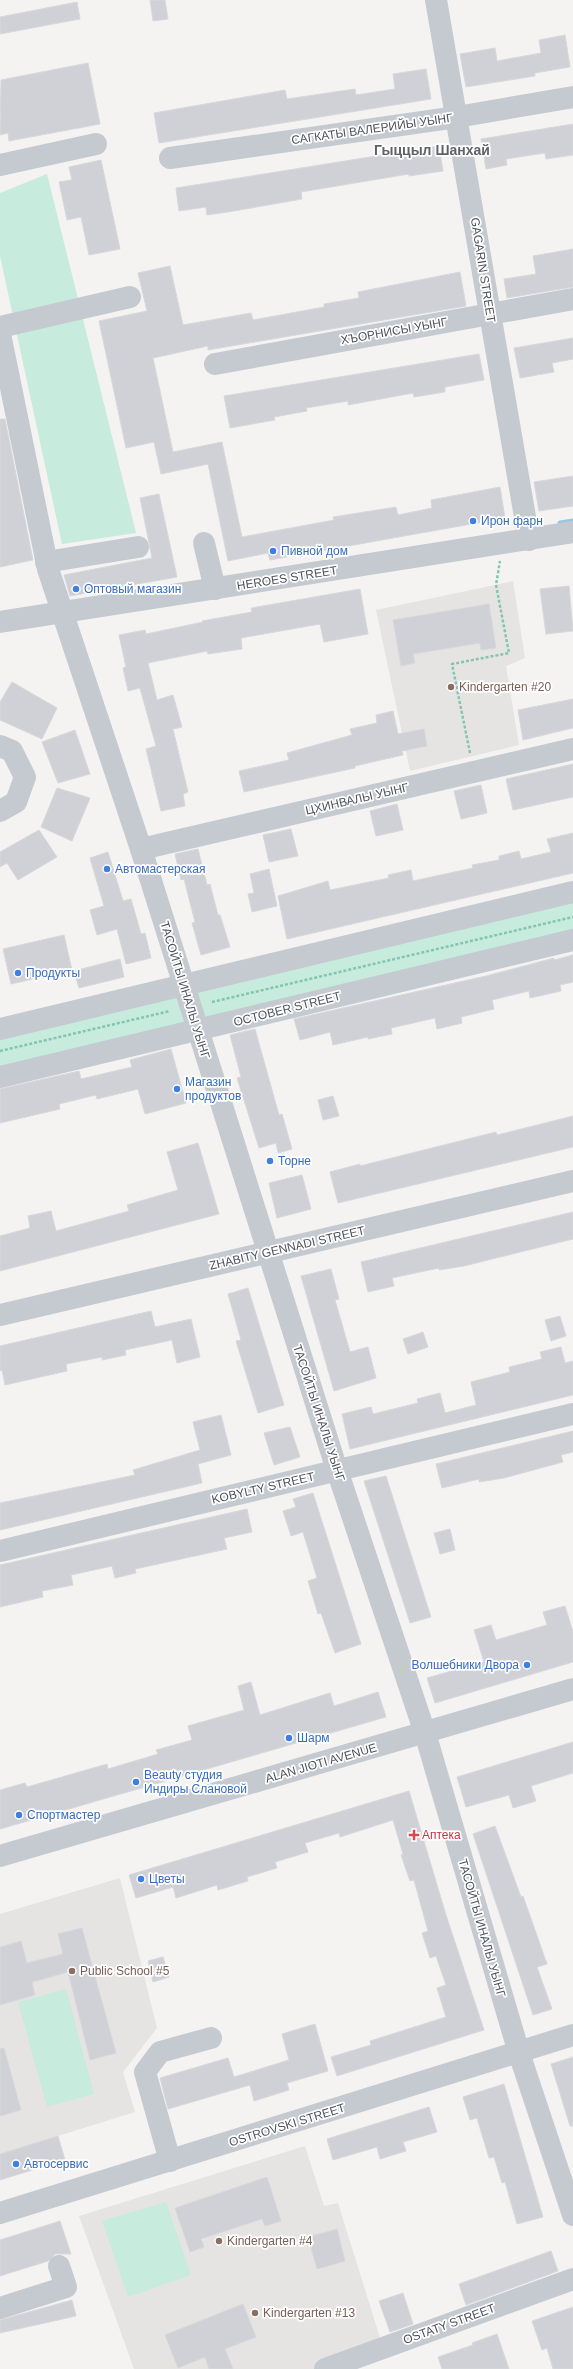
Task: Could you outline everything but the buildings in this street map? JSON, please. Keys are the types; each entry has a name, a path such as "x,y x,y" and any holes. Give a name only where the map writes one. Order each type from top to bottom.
{"street":[{"name":"GAGARIN STREET","path":"436,0 529,540"},
{"name":"САГКАТЫ ВАЛЕРИЙЫ УЫНГ","path":"170,158 457,117 573,97"},
{"path":"0,165 96,144"},
{"path":"0,327 130,298"},
{"name":"ХЪОРНИСЫ УЫНГ","path":"215,364 573,299"},
{"name":"ТАСОЙТЫ ИНАЛЫ УЫНГ","path":"0,334 4,369 46,562 141,850 174,987 208,1028 268,1253 337,1470 425,1733 520,2053 573,2214"},
{"name":"HEROES STREET","path":"0,622 573,532"},
{"path":"204,543 215,589"},
{"path":"46,562 138,547"},
{"path":"0,746 12,751 25,777 16,802 0,810"},
{"name":"ЦХИНВАЛЫ УЫНГ","path":"141,850 573,749"},
{"path":"4,1022 174,987 573,892"},
{"name":"OCTOBER STREET","path":"0,1077 573,940"},
{"name":"ZHABITY GENNADI STREET","path":"0,1315 573,1180"},
{"name":"KOBYLTY STREET","path":"0,1551 573,1414"},
{"name":"ALAN JIOTI AVENUE","path":"0,1856 573,1689"},
{"name":"OSTROVSKI STREET","path":"0,2213 520,2053 573,2035"},
{"path":"170,2161 144,2072 160,2052 211,2038"},
{"path":"0,2308 66,2287 59,2266"},
{"name":"OSTATY STREET","path":"325,2369 356,2364 573,2279"}],"path":[{"path":"474,772 452,664 509,653 496,585 504,544"},
{"path":"212,1002 573,917"},
{"path":"207,979 212,1002 208,1028"},
{"path":"174,987 170,1011 176,1036"},
{"path":"0,1051 170,1011"}],"shaded area":[{"name":"Kindergarten #20","path":"513,581 525,658 506,666 519,745 410,771 376,610"},
{"name":"Public School #5","path":"120,1878 157,2028 123,2072 135,2112 0,2154 0,1914"},
{"name":"Kindergarten #4","path":"305,2146 324,2206 338,2203 382,2344 316,2369 134,2369 79,2216"}],"green space":[{"path":"47,174 136,533 62,544 0,256 0,193"},
{"path":"573,899 573,934 206,1023 194,991"},
{"path":"175,993 188,1023 0,1070 0,1034"},
{"path":"66,1989 94,2094 47,2107 18,2002"},
{"path":"166,2202 191,2275 128,2297 102,2221"}],"waterway":[{"path":"560,523 573,521"}],"place":[{"name":"Ирон фарн","path":"473,521"},
{"name":"Пивной дом","path":"273,551"},
{"name":"Оптовый магазин","path":"76,589"},
{"name":"Kindergarten #20","path":"451,687"},
{"name":"Автомастерская","path":"107,869"},
{"name":"Продукты","path":"18,973"},
{"name":"Магазин продуктов","path":"177,1089"},
{"name":"Торне","path":"270,1161"},
{"name":"Волшебники Двора","path":"527,1665"},
{"name":"Шарм","path":"289,1738"},
{"name":"Beauty студия Индиры Слановой","path":"136,1782"},
{"name":"Спортмастер","path":"19,1815"},
{"name":"Аптека","path":"414,1835"},
{"name":"Цветы","path":"141,1879"},
{"name":"Public School #5","path":"72,1971"},
{"name":"Автосервис","path":"16,2164"},
{"name":"Kindergarten #4","path":"219,2241"},
{"name":"Kindergarten #13","path":"255,2313"}],"district":[{"name":"Гыццыл Шанхай","path":"432,150"}]}
